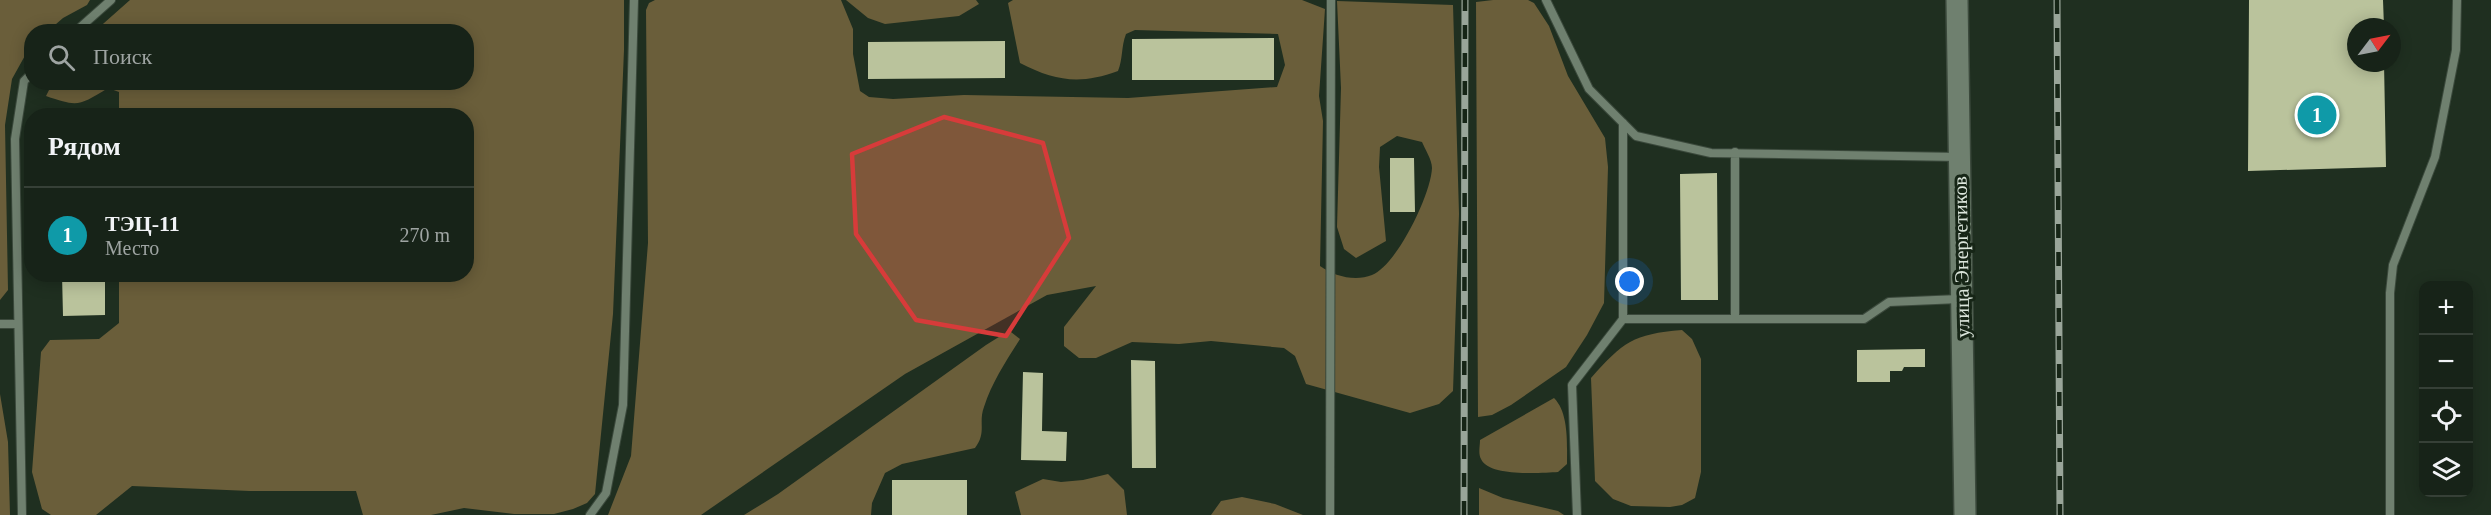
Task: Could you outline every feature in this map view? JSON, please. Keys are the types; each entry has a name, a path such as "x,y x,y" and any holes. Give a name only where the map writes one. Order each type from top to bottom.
{"street":[{"name":"улица Энергетиков","path":"1957,0 1965,515"}],"lane":[{"path":"84,24 111,0"},
{"path":"590,515 606,493 623,405 634,0"},
{"path":"1330,515 1331,0"},
{"path":"1546,0 1589,89 1636,136 1711,153 1960,157"},
{"path":"2390,515 2390,293 2393,265 2435,157 2456,51 2457,0"},
{"path":"22,515 15,139 24,81"},
{"path":"1577,515 1572,385 1623,319 1623,123"},
{"path":"1735,152 1735,319"},
{"path":"1623,319 1864,319 1888,302 1961,299"},
{"path":"0,324 18,324"}],"highlighted area":[{"path":"944,117 1043,143 1069,238 1006,336 916,320 856,234 852,154"}],"shaded area":[{"path":"0,0 90,0 87,5 56,24 24,24 24,57 12,79 5,125 8,290 0,300"},
{"path":"130,0 624,0 613,314 595,494 587,503 554,514 514,514 464,508 431,515 363,515 356,491 250,491 132,486 96,515 51,515 42,509 32,472 41,352 50,340 99,339 119,323 119,282 474,282 474,108 119,108 119,92 114,90 474,90 474,24 103,24"},
{"path":"655,0 841,0 853,29 853,54 860,91 869,97 893,99 964,95 1128,98 1277,87 1285,65 1278,34 1135,30 1126,34 1118,71 1092,78 1056,77 1020,63 1008,3 1013,0 1302,0 1325,9 1319,96 1323,121 1320,266 1332,273 1352,278 1372,275 1382,269 1392,258 1419,211 1432,168 1422,142 1397,136 1380,147 1379,167 1386,241 1356,258 1344,249 1337,227 1341,88 1337,1 1453,5 1459,214 1453,391 1439,404 1410,413 1306,384 1295,356 1284,348 1211,341 1179,344 1132,342 1096,358 1079,358 1064,346 1064,327 1096,286 1047,295 905,374 701,515 608,515 631,456 648,243 646,10 649,3"},
{"path":"846,0 976,0 979,4 959,16 885,24 868,18"},
{"path":"1528,0 1534,3 1549,26 1568,76 1605,138 1608,167 1604,303 1566,367 1511,405 1492,415 1478,417 1476,2"},
{"path":"49,90 105,90 78,103 65,102 46,96"},
{"path":"1682,330 1692,339 1701,359 1701,472 1695,498 1682,505 1670,507 1631,506 1613,499 1595,481 1591,378 1612,356 1630,342 1652,334"},
{"path":"1011,332 1020,339 987,398 982,413 981,437 975,448 902,464 885,473 872,503 871,515 744,515 778,494 986,345"},
{"path":"0,394 8,442 10,515 0,515"},
{"path":"1554,398 1565,420 1567,464 1558,472 1528,473 1504,471 1486,465 1480,457 1480,440"},
{"path":"1108,474 1124,490 1127,515 1021,515 1015,492 1043,479 1061,482"},
{"path":"1479,488 1503,498 1558,511 1564,515 1479,515"},
{"path":"1242,497 1275,504 1303,515 1211,515 1221,501"}],"building":[{"path":"2249,0 2383,0 2384,18 2347,18 2347,72 2384,72 2386,167 2248,171"},
{"path":"1274,38 1274,80 1132,80 1132,39"},
{"path":"1005,41 1005,78 868,79 868,42"},
{"path":"1390,158 1414,158 1415,212 1390,212"},
{"path":"1717,173 1718,300 1681,300 1680,174"},
{"path":"62,282 105,282 105,315 63,316"},
{"path":"1925,349 1925,367 1904,367 1902,371 1890,371 1890,382 1857,382 1857,350"},
{"path":"1131,360 1155,361 1156,468 1132,468"},
{"path":"1023,372 1043,373 1042,431 1067,432 1066,461 1021,460"},
{"path":"892,480 967,480 967,515 892,515"}],"railway":[{"path":"1464,515 1465,0"},
{"path":"2057,0 2060,515"}],"place":[{"name":"ТЭЦ-11","path":"2317,115"}]}
